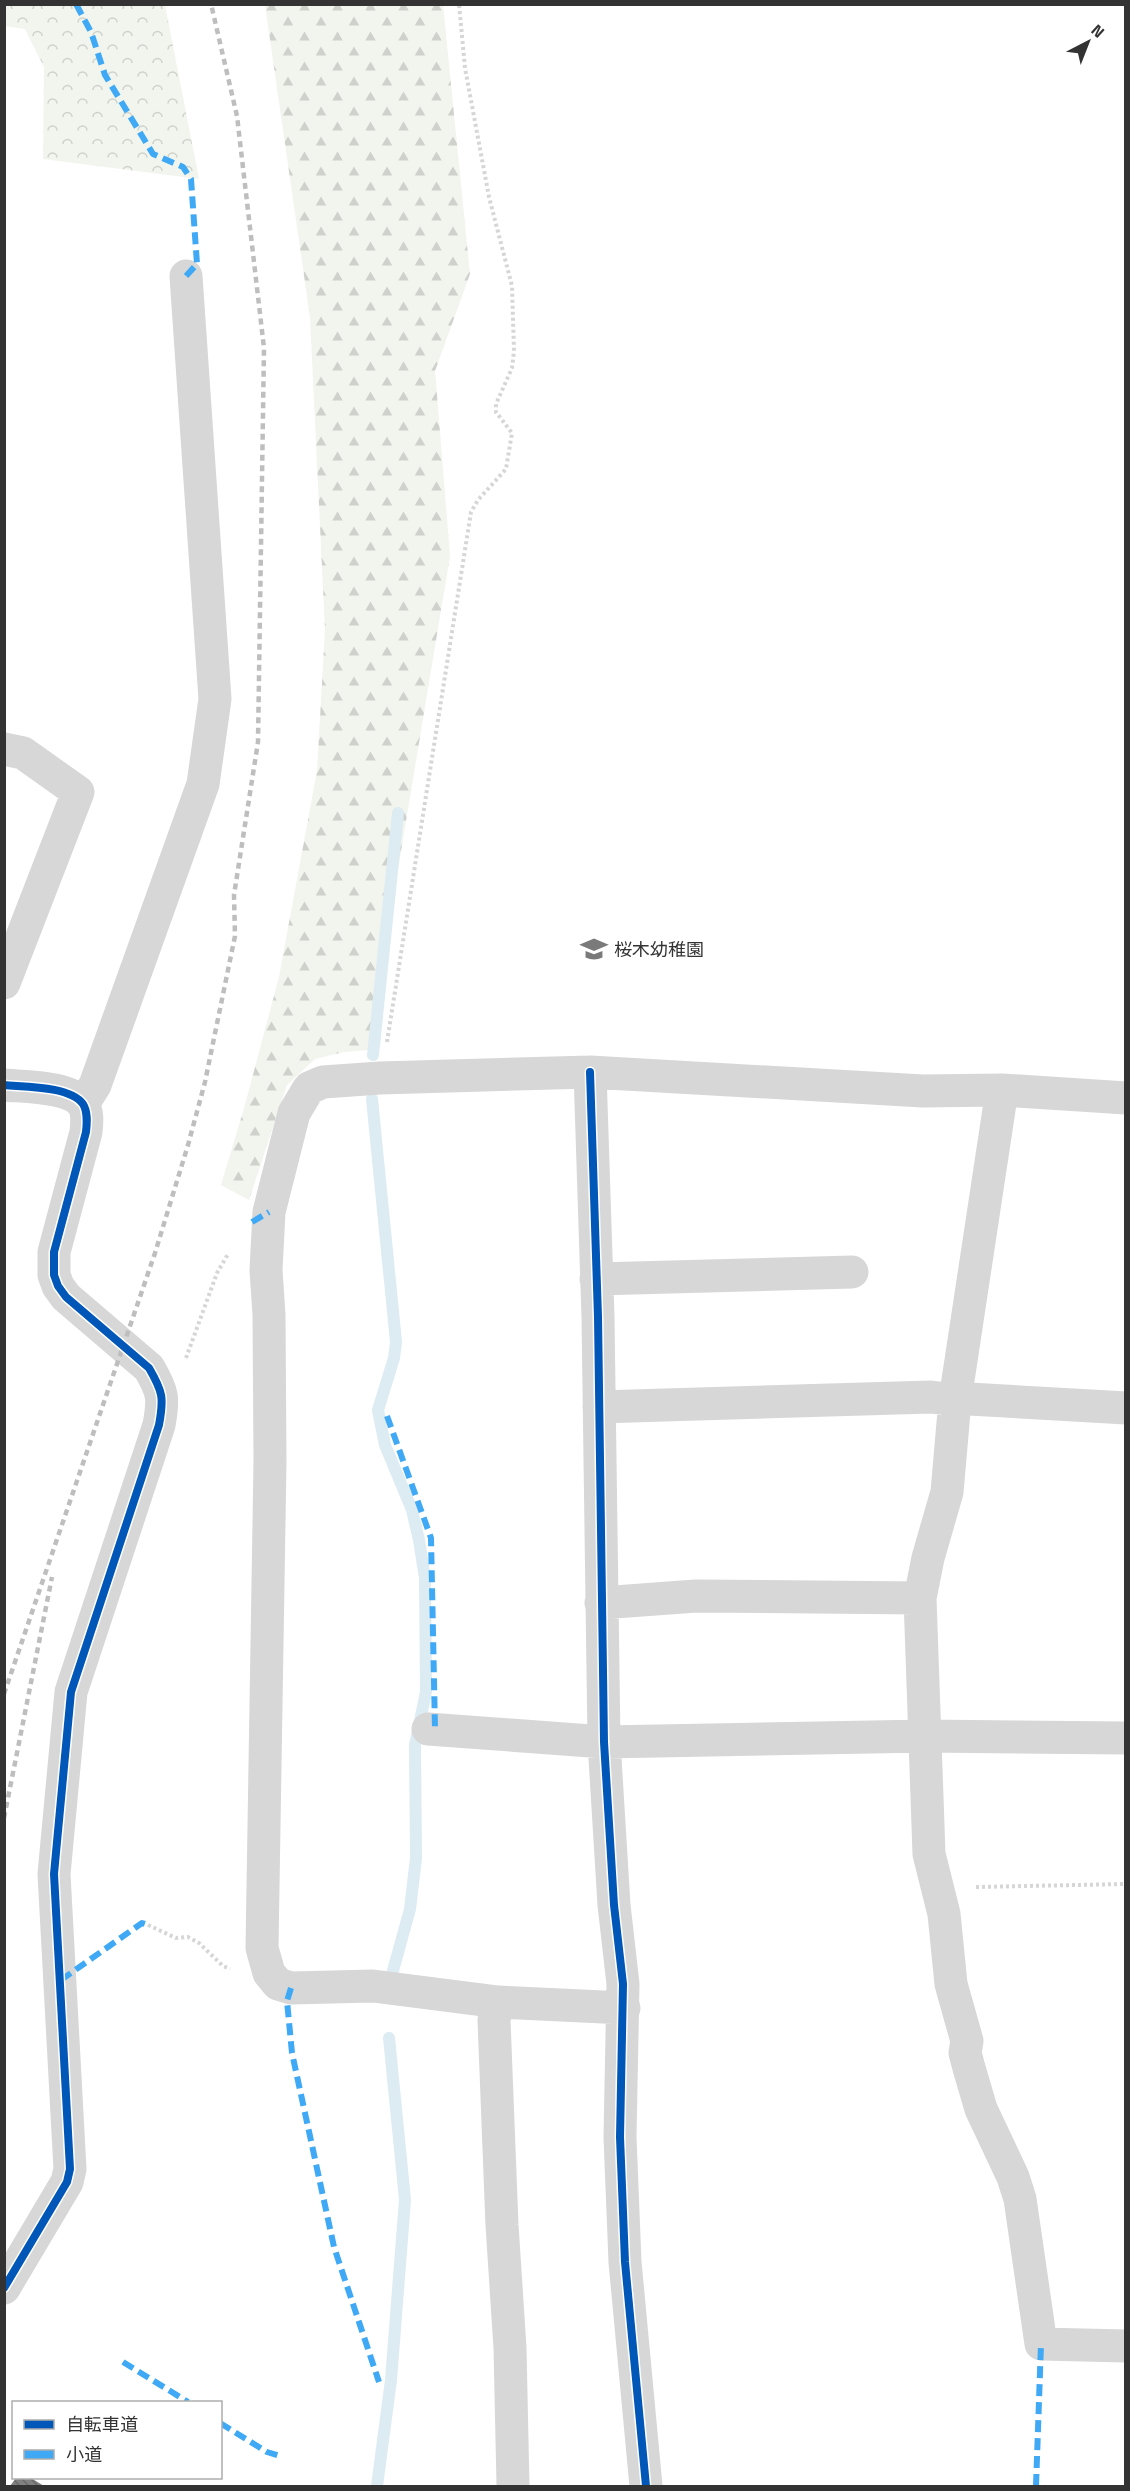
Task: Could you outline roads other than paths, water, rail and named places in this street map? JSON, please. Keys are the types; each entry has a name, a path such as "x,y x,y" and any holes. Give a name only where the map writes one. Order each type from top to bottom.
{"street":[{"path":"83,1104 95,1085 204,784 215,699 186,276"},
{"path":"4,749 23,753 78,792 4,983"},
{"path":"590,1072 599,1407 604,1742 610,1860 624,2008 620,2073 624,2251 646,2487"},
{"path":"624,2008 498,2002 373,1986 291,1989 278,1984 269,1973 262,1948 270,1461 269,1315 266,1270 269,1212 280,1164 300,1100 309,1088 323,1082 380,1078 590,1072 923,1091 1002,1090 1125,1098"},
{"path":"4,1085 59,1090 73,1095 83,1104 87,1118 86,1132 54,1252 54,1275 66,1297 149,1368 158,1383 163,1400 159,1425 71,1692 54,1874 70,2169 67,2182 4,2288"},
{"path":"1002,1090 955,1400 947,1492 928,1558 920,1598 929,1854 944,1914 951,1984 967,2041 965,2053 981,2109 1020,2199 1041,2344 1125,2346"},
{"path":"596,1279 852,1272"},
{"path":"599,1407 931,1397 1125,1408"},
{"path":"602,1603 696,1596 920,1598"},
{"path":"428,1729 604,1742 926,1736 1125,1738"},
{"path":"498,2002 494,2020 502,2224 510,2348 513,2487"}],"waterway":[{"path":"373,1055 398,813"},
{"path":"372,1099 396,1342 394,1358 378,1410 385,1445 412,1510 425,1578 426,1692 415,1745 416,1858 410,1909 391,1978"},
{"path":"377,2486 391,2380 405,2200 389,2038"}],"railway":[{"path":"4,1694 155,1253 188,1145 205,1082 235,936 234,895 258,742 264,348 237,116 211,4"},
{"path":"4,1818 52,1577"}],"place":[{"name":"桜木幼稚園","path":"594,949"}]}
